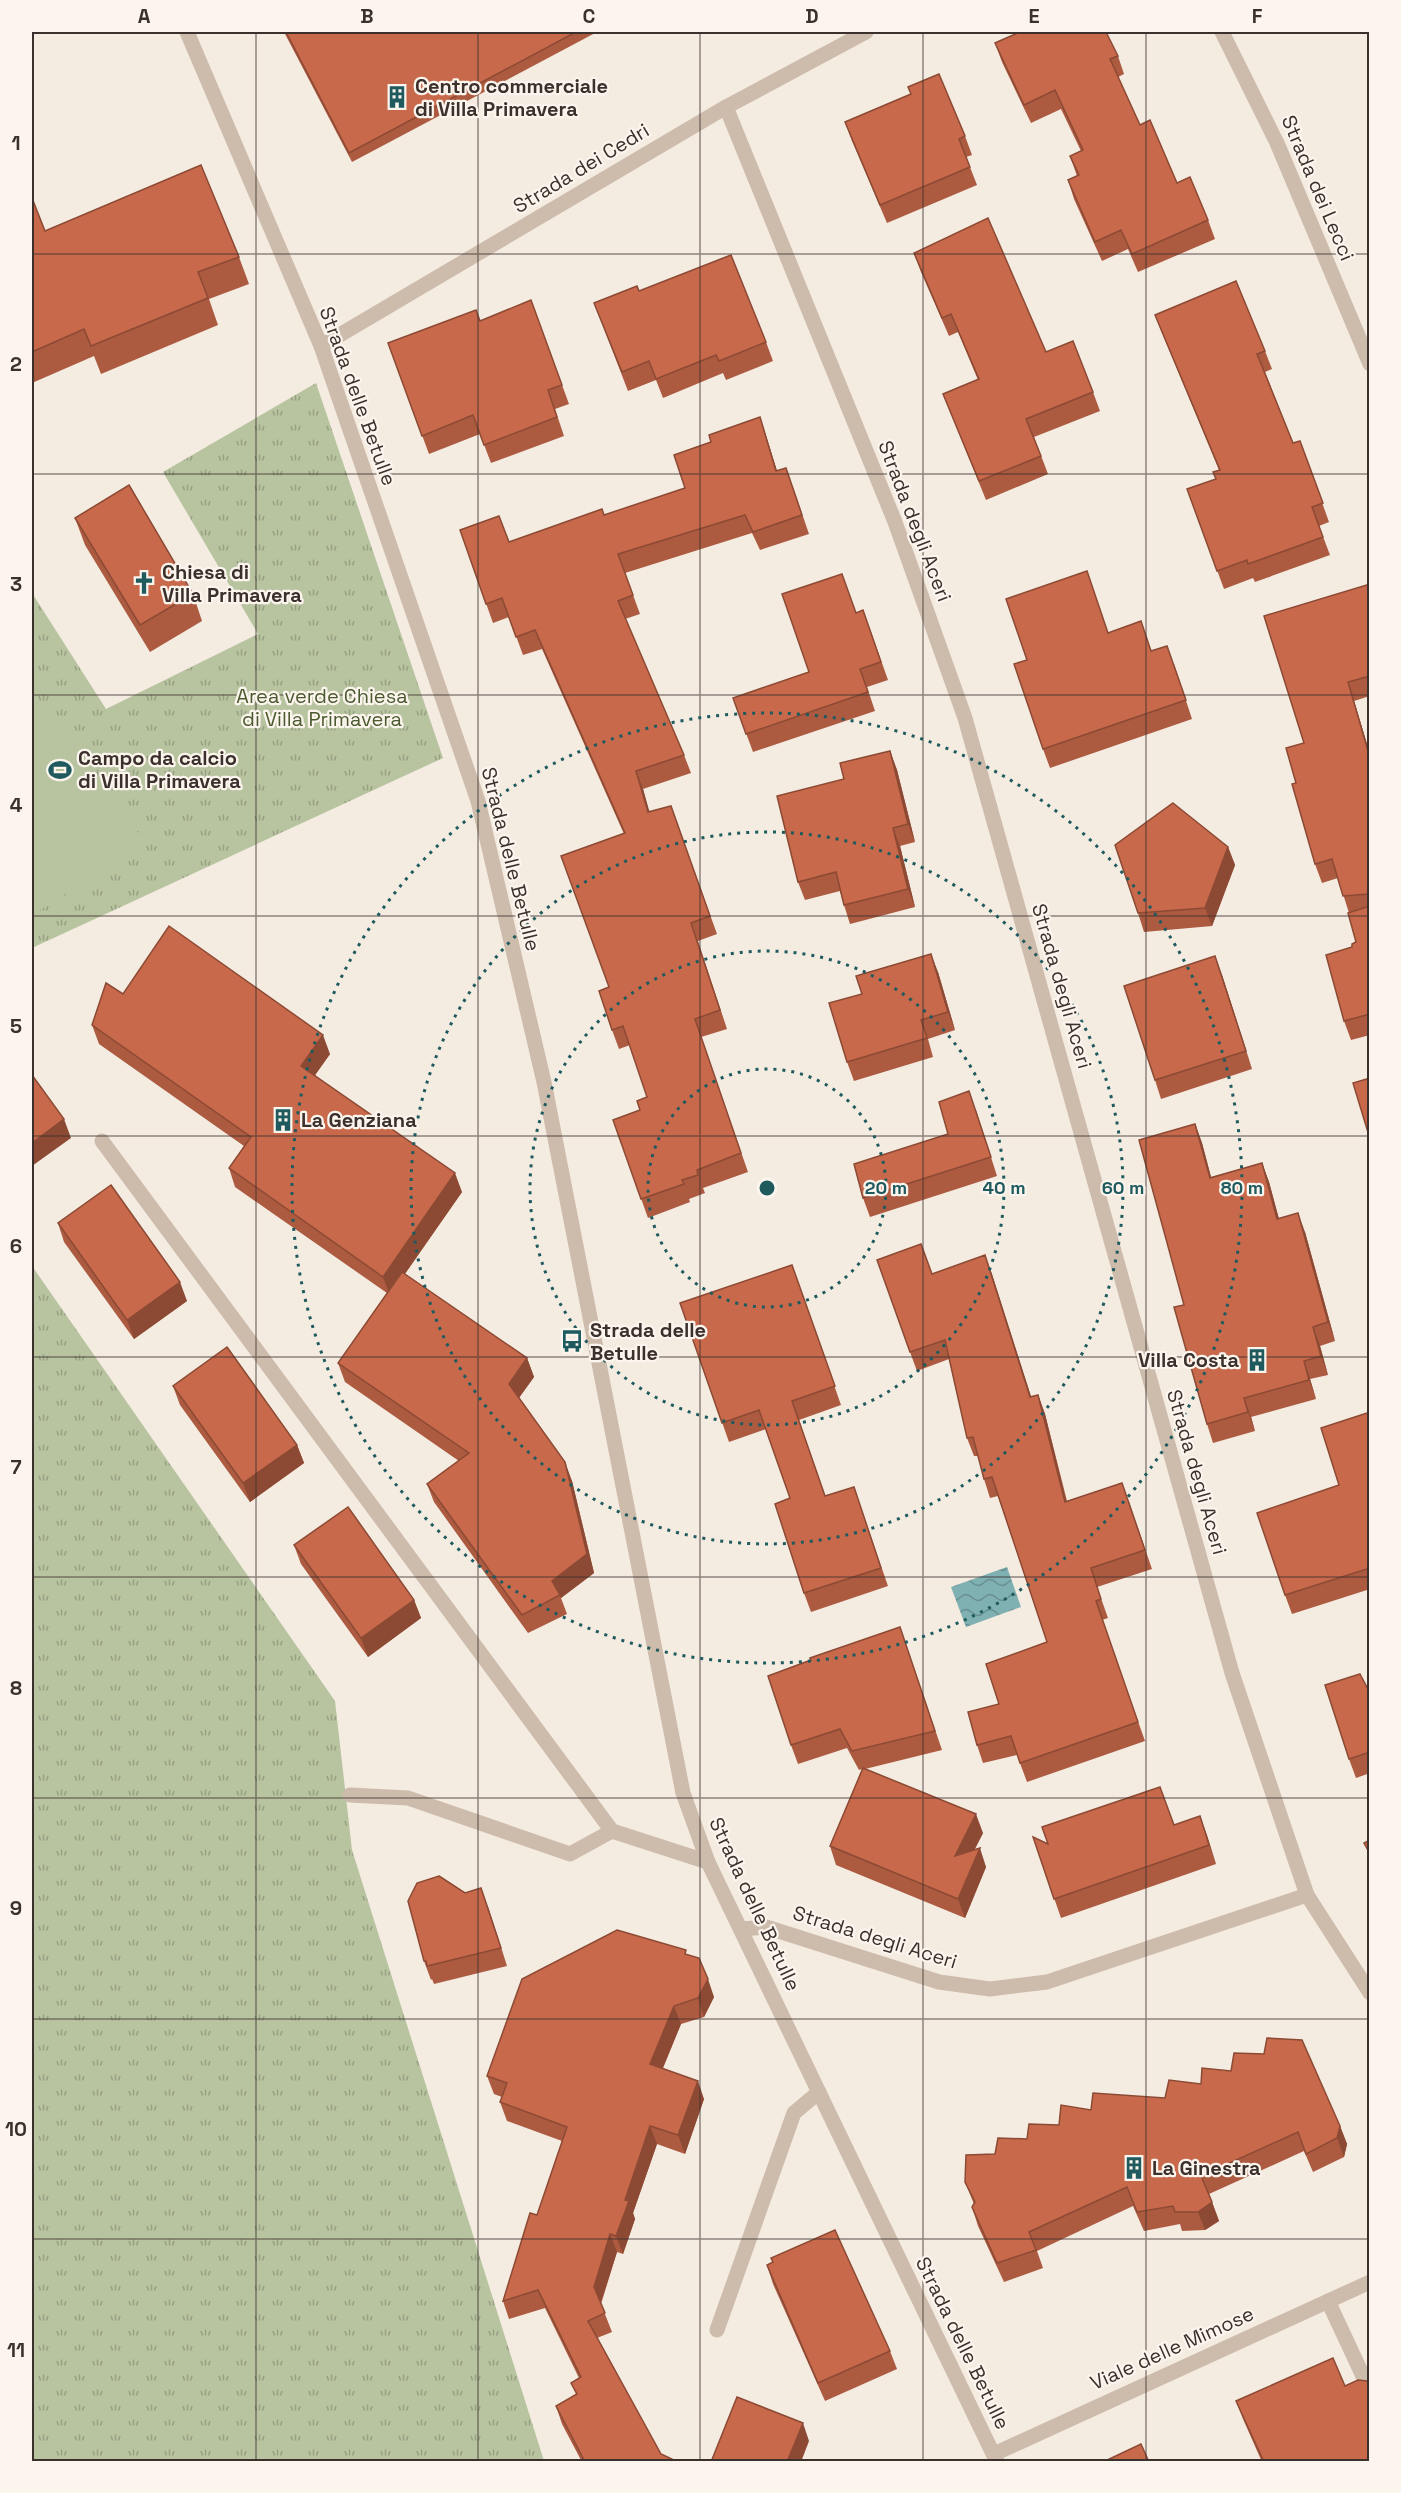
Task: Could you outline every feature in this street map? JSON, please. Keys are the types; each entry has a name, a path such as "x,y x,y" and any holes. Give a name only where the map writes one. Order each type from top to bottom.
{"street":[{"name":"Strada delle Betulle","path":"187,32 321,346 478,801 544,1082 683,1792 708,1862 994,2459"},
{"name":"Strada dei Cedri","path":"321,346 726,107 866,32"},
{"name":"Strada dei Lecci","path":"1222,32 1276,142 1370,364"},
{"name":"Strada degli Aceri","path":"726,107 895,522 965,718 1232,1673 1307,1895 1370,1993"},
{"path":"102,1141 612,1831 708,1862"},
{"path":"350,1795 408,1798 570,1854 612,1831"},
{"name":"Strada degli Aceri","path":"741,1929 766,1927 939,1982 990,1989 1047,1982 1307,1895"},
{"path":"717,2330 794,2114 819,2092"},
{"name":"Viale delle Mimose","path":"994,2459 1370,2282"},
{"path":"1328,2301 1370,2391"}],"green space":[{"name":"Area verde Chiesa di Villa Primavera","path":"316,383 443,758 32,948 32,593 106,709 258,634 163,472"},
{"name":"Campo da calcio di Villa Primavera","path":"32,696 146,843 32,915"},
{"path":"32,1266 335,1701 352,1850 544,2461 32,2461"}],"water":[{"path":"1007,1567 1021,1607 966,1627 951,1587"}],"building":[{"name":"Centro commerciale di Villa Primavera","path":"286,32 576,32 349,153"},
{"path":"1020,32 1106,32 1118,56 1110,59 1140,125 1150,120 1177,183 1190,177 1208,220 1132,254 1121,230 1095,242 1068,180 1079,175 1070,156 1083,150 1055,90 1024,105 995,43"},
{"path":"939,74 965,136 959,139 970,167 880,205 845,122 911,94 908,87"},
{"path":"201,165 239,257 198,272 208,298 91,346 84,329 32,352 32,198 45,231"},
{"path":"988,218 1046,352 1073,341 1093,392 1026,419 1041,456 979,481 943,394 979,379 951,314 942,318 914,253"},
{"path":"731,255 766,342 719,361 716,355 656,379 649,361 622,372 594,303 637,286 639,291"},
{"path":"1236,281 1265,351 1257,354 1293,443 1300,441 1323,503 1312,507 1323,537 1248,564 1247,560 1217,571 1187,489 1216,479 1213,472 1220,470 1155,315"},
{"path":"531,300 562,385 548,390 557,417 484,445 473,415 422,436 388,343 476,310 480,321"},
{"path":"760,417 776,471 786,468 802,515 753,532 745,515 618,554 633,595 618,601 684,755 636,771 648,812 671,806 710,916 691,923 720,1010 695,1019 741,1153 697,1170 698,1175 682,1180 684,1184 641,1199 613,1120 640,1110 637,1101 647,1097 623,1026 612,1030 599,991 609,987 561,856 625,833 535,630 516,637 502,598 486,604 460,530 499,516 509,542 602,509 604,515 685,488 674,455 711,442 709,435"},
{"name":"Chiesa di Villa Primavera","path":"129,485 193,594 140,625 75,518"},
{"path":"1087,571 1108,633 1141,621 1151,651 1167,646 1186,700 1043,749 1014,664 1027,660 1006,599"},
{"path":"842,574 856,613 863,610 881,662 860,669 868,692 746,734 733,698 809,672 782,594"},
{"path":"1370,584 1370,676 1348,682 1370,758 1370,897 1369,894 1343,896 1332,859 1315,864 1292,784 1296,783 1286,748 1304,743 1264,616"},
{"path":"890,751 908,824 893,828 908,889 844,905 836,872 798,882 777,796 844,779 840,763"},
{"path":"1173,803 1228,847 1205,908 1138,913 1115,845"},
{"path":"1370,906 1370,1014 1344,1021 1326,955 1352,947 1352,944 1356,942 1348,913"},
{"name":"La Genziana","path":"169,926 323,1035 301,1066 455,1173 383,1277 229,1168 251,1137 92,1025 106,983 123,994"},
{"path":"931,954 948,1012 921,1020 927,1038 847,1062 829,1003 862,994 856,976"},
{"path":"1215,956 1246,1051 1155,1080 1124,986"},
{"path":"32,1075 64,1119 32,1143"},
{"path":"1370,1078 1370,1139 1353,1083"},
{"path":"969,1091 991,1157 863,1198 854,1164 948,1134 939,1102"},
{"path":"1195,1124 1210,1178 1262,1163 1277,1219 1298,1213 1328,1322 1313,1327 1321,1356 1304,1361 1309,1380 1244,1398 1248,1412 1207,1424 1174,1307 1184,1305 1139,1140"},
{"path":"111,1185 180,1282 127,1320 58,1223"},
{"path":"921,1244 932,1274 985,1255 1030,1397 1038,1395 1065,1502 1122,1483 1145,1550 1091,1568 1101,1599 1096,1601 1138,1722 1020,1763 1011,1736 977,1745 968,1712 999,1704 986,1664 1047,1642 992,1477 984,1479 973,1437 967,1438 945,1340 910,1352 877,1260"},
{"path":"792,1265 835,1386 792,1401 825,1496 854,1487 881,1568 804,1593 775,1504 790,1498 759,1410 722,1423 680,1303"},
{"path":"402,1272 527,1358 509,1384 565,1462 587,1554 552,1581 560,1595 522,1615 427,1484 469,1453 338,1363"},
{"path":"227,1347 297,1445 243,1483 173,1386"},
{"path":"1370,1412 1370,1568 1285,1595 1257,1513 1339,1485 1321,1428"},
{"path":"348,1507 414,1600 361,1638 294,1545"},
{"path":"900,1627 935,1731 852,1751 840,1729 791,1745 768,1676 811,1660 810,1658"},
{"path":"1360,1674 1370,1693 1370,1752 1349,1759 1325,1685"},
{"path":"863,1768 976,1814 955,1856 980,1848 958,1899 830,1846"},
{"path":"1160,1787 1174,1825 1200,1816 1209,1845 1054,1899 1033,1837 1048,1844 1042,1827"},
{"path":"1370,1840 1370,1854 1364,1843"},
{"path":"439,1876 465,1893 481,1888 501,1948 427,1966 408,1901 417,1883"},
{"path":"617,1930 686,1950 685,1954 699,1958 708,1979 698,1998 674,2006 650,2064 698,2081 678,2135 650,2126 625,2200 629,2201 616,2236 610,2234 594,2287 605,2313 588,2321 661,2454 678,2462 585,2462 556,2406 577,2394 571,2383 581,2377 538,2290 503,2301 530,2213 537,2215 567,2127 500,2102 507,2083 487,2076 522,1979"},
{"name":"La Ginestra","path":"1267,2038 1302,2040 1340,2126 1337,2138 1306,2154 1298,2132 1201,2176 1212,2202 1198,2212 1175,2212 1173,2206 1137,2212 1127,2187 1029,2232 1036,2250 997,2263 972,2207 975,2202 965,2182 966,2155 995,2154 998,2138 1027,2139 1029,2124 1059,2125 1061,2105 1091,2110 1093,2093 1165,2098 1169,2080 1201,2084 1202,2068 1231,2071 1234,2053 1264,2054"},
{"path":"835,2230 890,2351 818,2383 767,2265 773,2262 771,2258"},
{"path":"1333,2358 1345,2386 1358,2380 1367,2381 1370,2378 1370,2462 1264,2462 1236,2401"},
{"path":"737,2397 803,2423 787,2462 711,2462"},
{"path":"1141,2444 1149,2462 1103,2462"}],"place":[{"name":"Centro commerciale di Villa Primavera","path":"397,97"},
{"name":"Chiesa di Villa Primavera","path":"144,583"},
{"name":"Campo da calcio di Villa Primavera","path":"60,770"},
{"name":"La Genziana","path":"283,1120"},
{"name":"Strada delle Betulle","path":"572,1341"},
{"name":"Villa Costa","path":"1257,1360"},
{"name":"La Ginestra","path":"1134,2168"}]}
